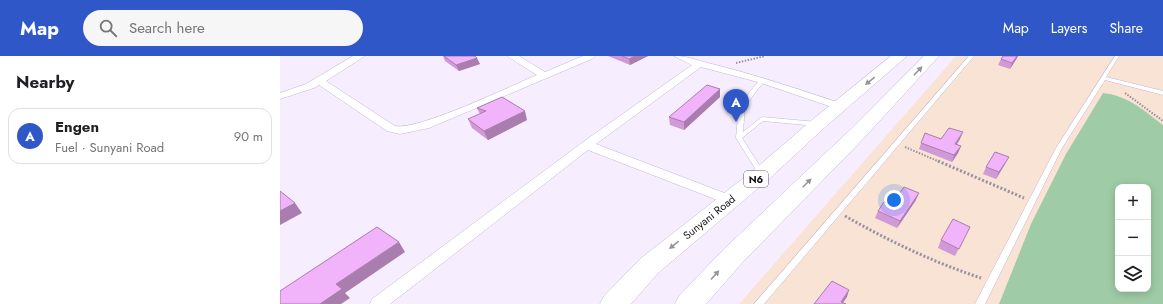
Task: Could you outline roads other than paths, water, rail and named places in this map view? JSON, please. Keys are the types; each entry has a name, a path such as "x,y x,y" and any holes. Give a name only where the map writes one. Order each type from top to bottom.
{"main road":[{"name":"Sunyani Road","path":"614,304 650,266 762,174 839,106 900,56"},
{"path":"689,304 733,256 857,134 932,56"}],"street":[{"path":"280,96 301,90 320,81 360,56"},
{"path":"512,56 544,75"},
{"path":"320,81 384,125 400,131 425,126 591,56"},
{"path":"679,56 699,64 762,80 839,106"},
{"path":"378,304 587,145 699,64"},
{"path":"587,145 730,200"}],"lane":[{"path":"759,304 972,56"},
{"path":"980,304 1059,148 1117,56"},
{"path":"1103,78 1163,93"},
{"path":"762,80 742,106 739,138 762,174"},
{"path":"739,138 762,119 818,124"}],"place":[{"name":"Engen","path":"736,122"}]}
